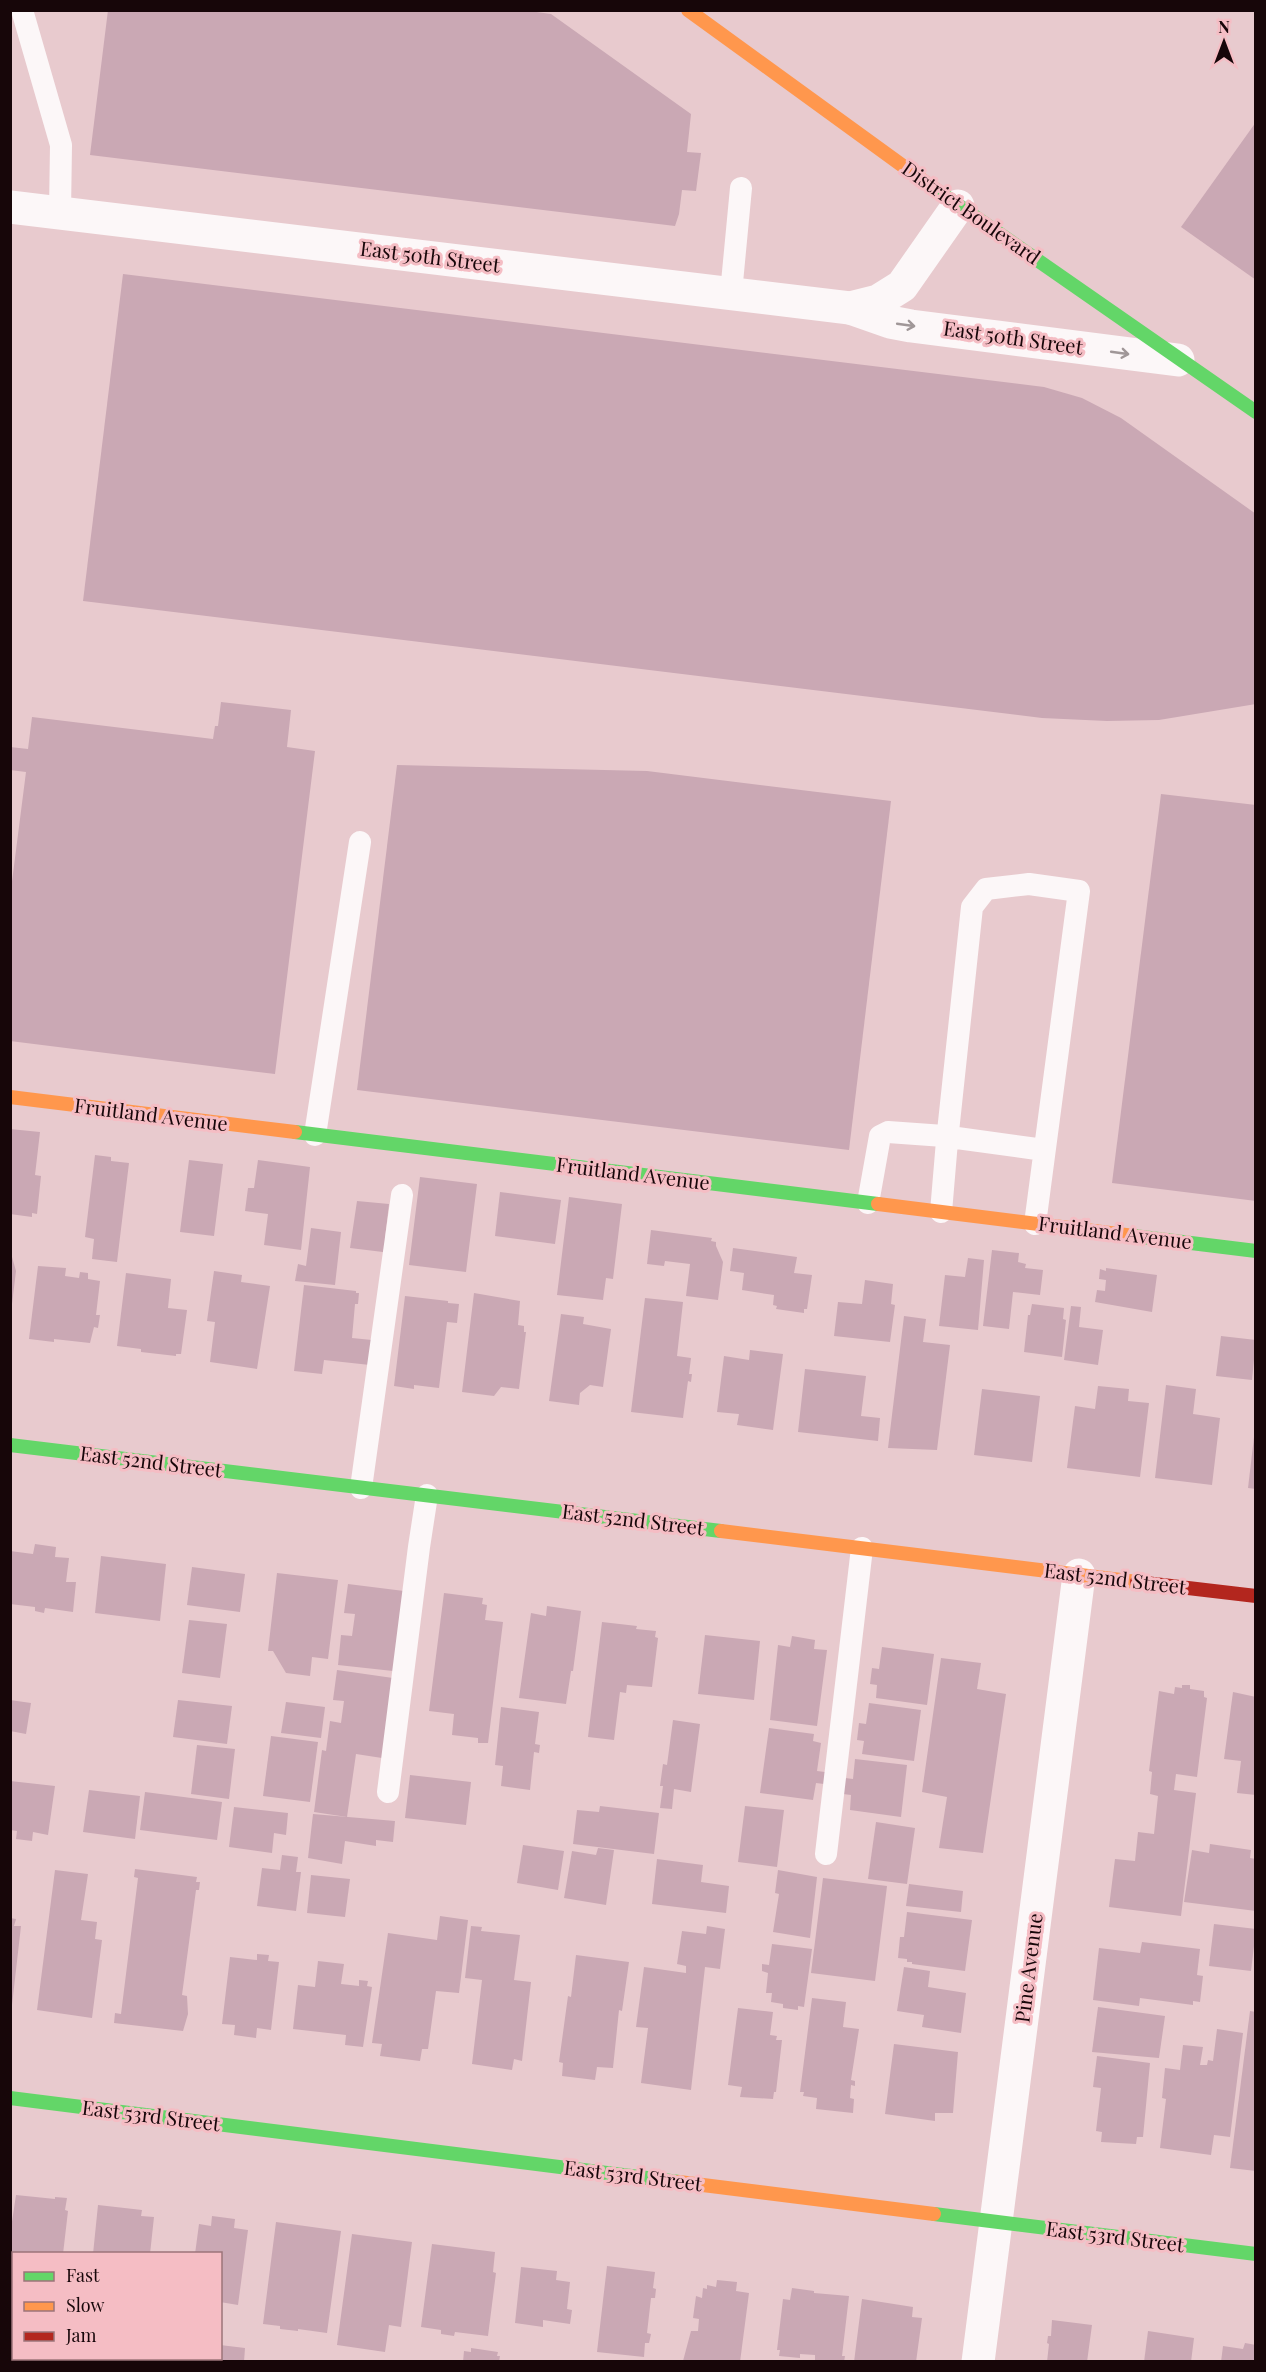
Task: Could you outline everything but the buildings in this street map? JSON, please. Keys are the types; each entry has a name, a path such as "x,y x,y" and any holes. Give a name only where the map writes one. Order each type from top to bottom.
{"street":[{"name":"District Boulevard","path":"688,10 958,206 1256,412"},
{"name":"East 50th Street","path":"850,308 878,301 902,286 958,206"},
{"name":"East 50th Street","path":"10,207 850,308 890,322 911,326 1178,360"},
{"name":"Fruitland Avenue","path":"10,1097 1256,1251"},
{"name":"East 52nd Street","path":"10,1445 1256,1596"},
{"name":"Pine Avenue","path":"978,2361 1079,1575"},
{"name":"East 53rd Street","path":"10,2098 1256,2254"}],"lane":[{"path":"22,10 61,145 60,212"},
{"path":"731,293 741,188"},
{"path":"315,1135 360,842"},
{"path":"941,1212 972,907 986,889 1029,884 1079,891 1035,1224"},
{"path":"868,1203 880,1136 888,1132 944,1137 947,1141"},
{"path":"947,1141 957,1138 1044,1150"},
{"path":"361,1488 402,1195"},
{"path":"388,1792 418,1547 427,1495"},
{"path":"825,1854 862,1548"}],"traffic: fast":[{"path":"925,182 1256,412"},
{"path":"295,1132 878,1204"},
{"path":"1134,1236 1256,1251"},
{"path":"10,1445 721,1531"},
{"path":"10,2098 679,2182"},
{"path":"934,2214 1256,2254"}],"traffic: slow":[{"path":"688,10 925,182"},
{"path":"10,1097 295,1132"},
{"path":"878,1204 1134,1236"},
{"path":"721,1531 1137,1582"},
{"path":"679,2182 934,2214"}],"traffic: jam":[{"path":"1137,1582 1256,1596"}]}
